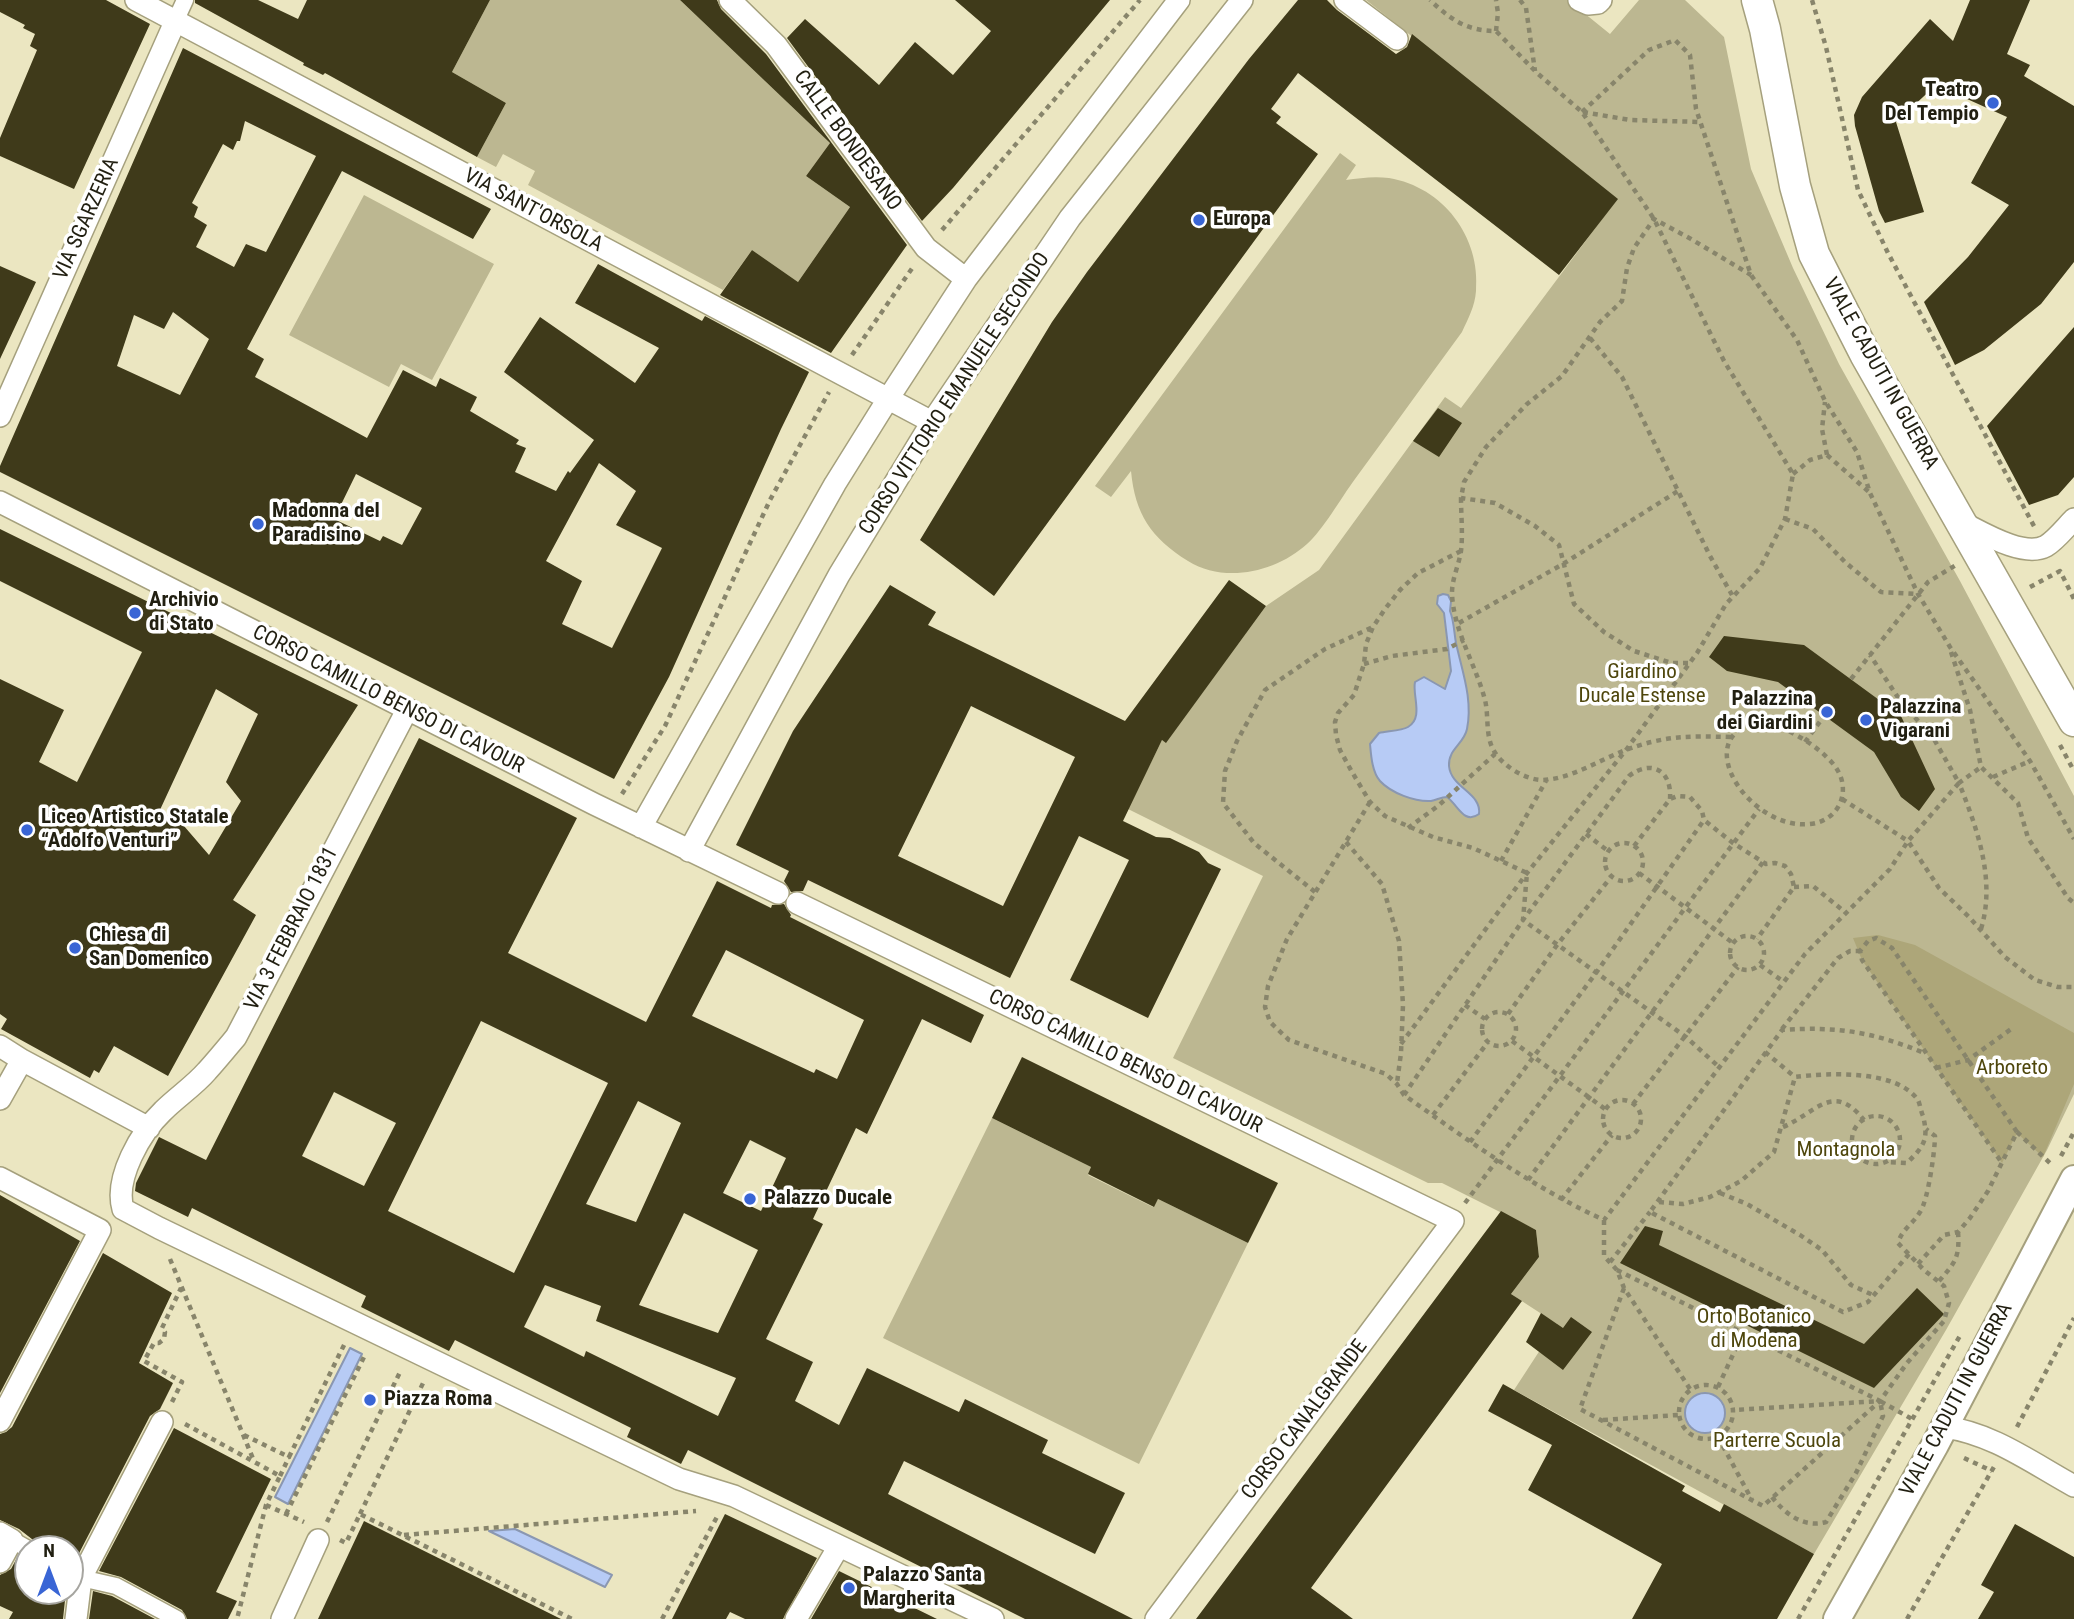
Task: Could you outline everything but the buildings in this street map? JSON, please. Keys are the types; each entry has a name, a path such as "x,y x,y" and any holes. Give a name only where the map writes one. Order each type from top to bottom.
{"main road":[{"name":"VIALE CADUTI IN GUERRA","path":"1757,0 1795,186 1814,254 1865,354 2074,721"}],"street":[{"name":"VIA SANT'ORSOLA","path":"136,0 932,422"},
{"path":"175,22 185,0"},
{"name":"CALLE BONDESANO","path":"730,0 776,45 926,248 966,279"},
{"path":"641,827 835,484 966,279 1180,0"},
{"name":"CORSO VITTORIO EMANUELE SECONDO","path":"689,851 839,575 932,422 1070,218 1242,0"},
{"path":"1345,0 1397,39"},
{"path":"1579,0 1588,4 1601,0"},
{"name":"VIA SGARZERIA","path":"0,416 175,22"},
{"name":"CORSO CAMILLO BENSO DI CAVOUR","path":"0,502 689,851 1453,1221"},
{"path":"1963,523 2009,545 2045,547 2074,519"},
{"name":"VIA 3 FEBBRAIO 1831","path":"355,1323 123,1209 121,1189 125,1170 149,1128 162,1112 207,1071 236,1037 407,710"},
{"path":"0,1046 149,1128"},
{"path":"0,1099 22,1060"},
{"name":"VIALE CADUTI IN GUERRA","path":"1838,1619 1944,1427 2064,1173"},
{"path":"0,1178 100,1230 0,1421"},
{"name":"CORSO CANALGRANDE","path":"1156,1619 1453,1221"},
{"path":"355,1323 679,1479 734,1496 993,1619"},
{"path":"84,1561 164,1418"},
{"path":"1944,1427 1983,1436 2074,1486"},
{"path":"282,1619 320,1536"},
{"path":"0,1562 13,1541"},
{"path":"796,1619 839,1546"},
{"path":"84,1577 116,1586 177,1619"}],"path":[{"path":"1430,0 1446,15 1475,31 1496,32 1582,112 1654,219 1724,362 1793,474"},
{"path":"1496,0 1496,32"},
{"path":"1520,0 1526,8 1536,72"},
{"path":"1812,0 1826,47 1858,190 1888,253 2074,599"},
{"path":"1582,112 1649,50 1675,40 1690,55 1696,109 1751,275 1797,340 1825,401 1857,452 1870,493 1919,594 1950,647 2030,761 2074,839"},
{"path":"1582,112 1630,120 1701,122"},
{"path":"1654,219 1751,275"},
{"path":"1654,219 1634,248 1627,268 1622,301 1601,322 1562,376 1527,404 1486,447 1464,482 1461,498 1461,551 1452,592 1464,640 1480,681 1490,744 1495,754 1528,778 1547,779 1569,774 1626,750 1677,736 1733,737"},
{"path":"1590,338 1622,377 1732,596"},
{"path":"1825,401 1822,429 1827,455 1870,493"},
{"path":"1401,1044 1527,873 1626,750 1689,663 1732,596 1760,568 1785,519 1793,474 1810,460 1827,455"},
{"path":"1459,623 1563,564 1678,491"},
{"path":"1461,498 1495,503 1535,526 1559,545 1574,604 1604,632 1634,651 1672,663 1689,663"},
{"path":"1785,519 1813,529 1845,562 1881,592 1919,594"},
{"path":"1461,551 1418,573 1400,590 1373,627 1366,644 1364,664 1354,695 1338,713 1335,722 1340,750 1370,802 1385,816 1408,828 1473,848 1527,873"},
{"path":"1851,679 1928,582 1958,563"},
{"path":"2004,600 2060,571"},
{"path":"1315,892 1254,843 1223,803 1225,771 1237,741 1265,690 1325,649 1373,627"},
{"path":"1364,664 1392,656 1447,649 1464,640"},
{"path":"1950,647 1970,710 1982,767 2018,803 2028,838 2074,903"},
{"path":"1870,655 1935,741 1959,783 1979,838 1983,862 1987,894 1986,914 1980,930"},
{"path":"1805,742 1825,716"},
{"path":"1761,722 1774,724 1805,742 1835,766 1842,786 1842,799 1838,810 1830,818 1806,825 1779,820 1759,809 1743,795 1730,772 1727,760 1733,737 1747,724 1761,722"},
{"path":"1408,828 1495,754"},
{"path":"1993,777 2030,761"},
{"path":"1404,1094 1523,920 1629,776 1646,767 1654,768 1663,774 1671,790 1670,799 1634,846"},
{"path":"1690,1390 1624,1288 1617,1270 1604,1256 1604,1220 1805,954 1890,869 1909,841 1959,783 1982,767"},
{"path":"1502,861 1547,779"},
{"path":"1670,799 1678,796 1690,797 1702,811 1704,820 1733,843 1763,862 1785,866 1791,874 1794,887 1758,939"},
{"path":"1842,799 1909,841 1938,888 2005,957 2035,980 2058,987 2074,987"},
{"path":"1370,802 1287,939 1268,986 1265,1007 1270,1022 1289,1040 1385,1074 1404,1094 1498,1161 1561,1200 1604,1220"},
{"path":"1453,1221 1759,809"},
{"path":"1470,1142 1596,973 1704,820"},
{"path":"1586,834 1608,851"},
{"path":"1346,842 1382,884 1399,941 1403,1005 1397,1084"},
{"path":"1622,843 1634,846 1642,855 1639,873 1630,880 1611,877 1605,866 1608,851 1622,843"},
{"path":"1528,1180 1763,862"},
{"path":"1523,920 1527,873"},
{"path":"1639,873 1733,943"},
{"path":"1508,1014 1557,945 1611,877"},
{"path":"1794,887 1813,886 1846,913"},
{"path":"1523,920 1686,1037 1719,1067"},
{"path":"1742,936 1758,939 1764,949 1760,965 1749,970 1738,967 1731,959 1733,943 1742,936"},
{"path":"1860,951 1868,941 1876,938 1892,948 2017,1132 2064,1173 2074,1132"},
{"path":"1611,1262 1658,1202 1765,1052 1838,958 1850,951 1860,951"},
{"path":"1860,951 1862,960 2001,1163"},
{"path":"1760,965 1784,982"},
{"path":"1633,1104 1738,967"},
{"path":"1465,1005 1485,1018"},
{"path":"1485,1018 1497,1012 1508,1014 1517,1027 1512,1041"},
{"path":"1485,1018 1482,1032 1488,1042 1498,1046 1512,1041"},
{"path":"1782,1030 1818,1027 1868,1033 1927,1054"},
{"path":"1936,1068 1968,1060 2014,1027"},
{"path":"1512,1041 1605,1109"},
{"path":"1433,1115 1488,1042"},
{"path":"1765,1052 1795,1077 1837,1073 1896,1083 1918,1101 1926,1129 1923,1147 1907,1163 1888,1162 1876,1165 1865,1162 1856,1155 1851,1144 1852,1132 1869,1116 1881,1116 1891,1122 1898,1131 1900,1143 1896,1154 1888,1162"},
{"path":"1658,1202 1684,1204 1719,1192 1741,1181 1774,1152 1795,1077"},
{"path":"1782,1127 1798,1121 1826,1102 1840,1100 1854,1107 1864,1119"},
{"path":"1615,1101 1628,1101 1633,1104 1640,1114 1639,1127 1630,1136 1618,1138 1612,1135 1604,1126 1605,1109 1615,1101"},
{"path":"1624,1288 1580,1409 1763,1506 1880,1401 1907,1363 1944,1321 1949,1303 1944,1286 1898,1243 1901,1233 1922,1210 1935,1149 1935,1136 1926,1129"},
{"path":"1940,1281 1955,1263 1959,1248 1958,1232 1988,1191 2017,1132"},
{"path":"1561,1200 1612,1135"},
{"path":"1719,1192 1747,1204 1800,1234 1822,1250 1852,1285 1873,1296"},
{"path":"1650,1212 1843,1312 1868,1302 1909,1254"},
{"path":"1918,1264 1944,1235 1958,1232"},
{"path":"1617,1270 1912,1419"},
{"path":"254,1462 181,1287 162,1328 165,1332 164,1339 153,1343 144,1361 182,1382 164,1418 280,1475"},
{"path":"237,1619 266,1505 355,1323"},
{"path":"1798,1619 1962,1331"},
{"path":"286,1514 376,1333"},
{"path":"1718,1387 1743,1333"},
{"path":"320,1536 411,1350"},
{"path":"266,1505 286,1514 320,1536 346,1543 434,1361"},
{"path":"1704,1385 1718,1387 1729,1396 1734,1410 1732,1424 1718,1437 1709,1440 1695,1438 1684,1429 1678,1415 1681,1401 1690,1390 1704,1385"},
{"path":"1734,1410 1880,1401"},
{"path":"1772,1497 1781,1508 1801,1522 1816,1525 1826,1522 1856,1473 1883,1416 1880,1401"},
{"path":"1600,1420 1678,1415"},
{"path":"243,1435 289,1457"},
{"path":"1718,1437 1752,1500"},
{"path":"269,1484 275,1487"},
{"path":"662,1619 721,1508 763,1509"},
{"path":"404,1535 708,1510"},
{"path":"360,1514 572,1619"},
{"path":"355,1523 362,1526"}],"green space":[{"path":"490,0 680,0 830,143 806,176 850,207 798,282 752,250 723,290 528,185 535,171 503,154 496,167 477,157 506,103 452,72"},
{"name":"Giardino Ducale Estense","path":"1366,0 1568,0 1610,34 1639,0 1685,0 1724,37 1751,169 1793,268 1839,364 1960,581 2074,796 2074,1094 2047,1150 1946,1330 1814,1554 1514,1390 1557,1324 1511,1294 1539,1257 1536,1230 1442,1183 1428,1183 1173,1058 1263,876 1128,809 1162,740 1166,742 1266,606 1319,570 1445,397 1461,408 1617,199"},
{"path":"1340,153 1356,165 1346,180 1383,177 1408,183 1442,203 1455,218 1465,234 1476,271 1473,307 1462,332 1326,522 1307,544 1281,562 1250,572 1218,572 1202,568 1175,552 1147,524 1136,500 1131,471 1111,497 1095,486"},
{"path":"364,195 494,264 432,380 401,364 389,387 289,335"},
{"name":"Arboreto","path":"1878,935 1915,945 2074,1033 2074,1084 2043,1157 2017,1133 2002,1163 1862,960 1853,938"},
{"path":"992,1118 1091,1167 1088,1175 1153,1207 1158,1199 1248,1243 1139,1464 883,1338"}],"water":[{"path":"1448,595 1451,601 1450,611 1469,707 1467,729 1451,755 1449,766 1455,780 1479,807 1479,814 1474,817 1465,816 1447,797 1425,801 1390,789 1377,777 1371,758 1370,744 1379,733 1402,729 1413,723 1416,712 1415,682 1424,677 1445,689 1451,671 1444,613 1437,604 1438,596"},
{"path":"350,1348 362,1354 288,1504 275,1497"},
{"path":"1705,1393 1713,1394 1719,1399 1724,1405 1724,1421 1719,1427 1713,1432 1705,1433 1697,1432 1691,1427 1686,1421 1685,1413 1686,1405 1691,1399 1697,1394"},
{"path":"515,1529 612,1575 605,1587 489,1531"}],"place":[{"name":"Teatro Del Tempio","path":"1993,103"},
{"name":"Europa","path":"1199,220"},
{"name":"Madonna del Paradisino","path":"258,524"},
{"name":"Archivio di Stato","path":"135,613"},
{"name":"Palazzina dei Giardini","path":"1827,712"},
{"name":"Palazzina Vigarani","path":"1866,720"},
{"name":"Liceo Artistico Statale “Adolfo Venturi”","path":"27,830"},
{"name":"Chiesa di San Domenico","path":"75,948"},
{"name":"Palazzo Ducale","path":"750,1199"},
{"name":"Piazza Roma","path":"370,1400"},
{"name":"Palazzo Santa Margherita","path":"849,1588"}],"park label":[{"name":"Montagnola","path":"1846,1151"},
{"name":"Orto Botanico di Modena","path":"1754,1330"},
{"name":"Parterre Scuola","path":"1777,1442"}]}
